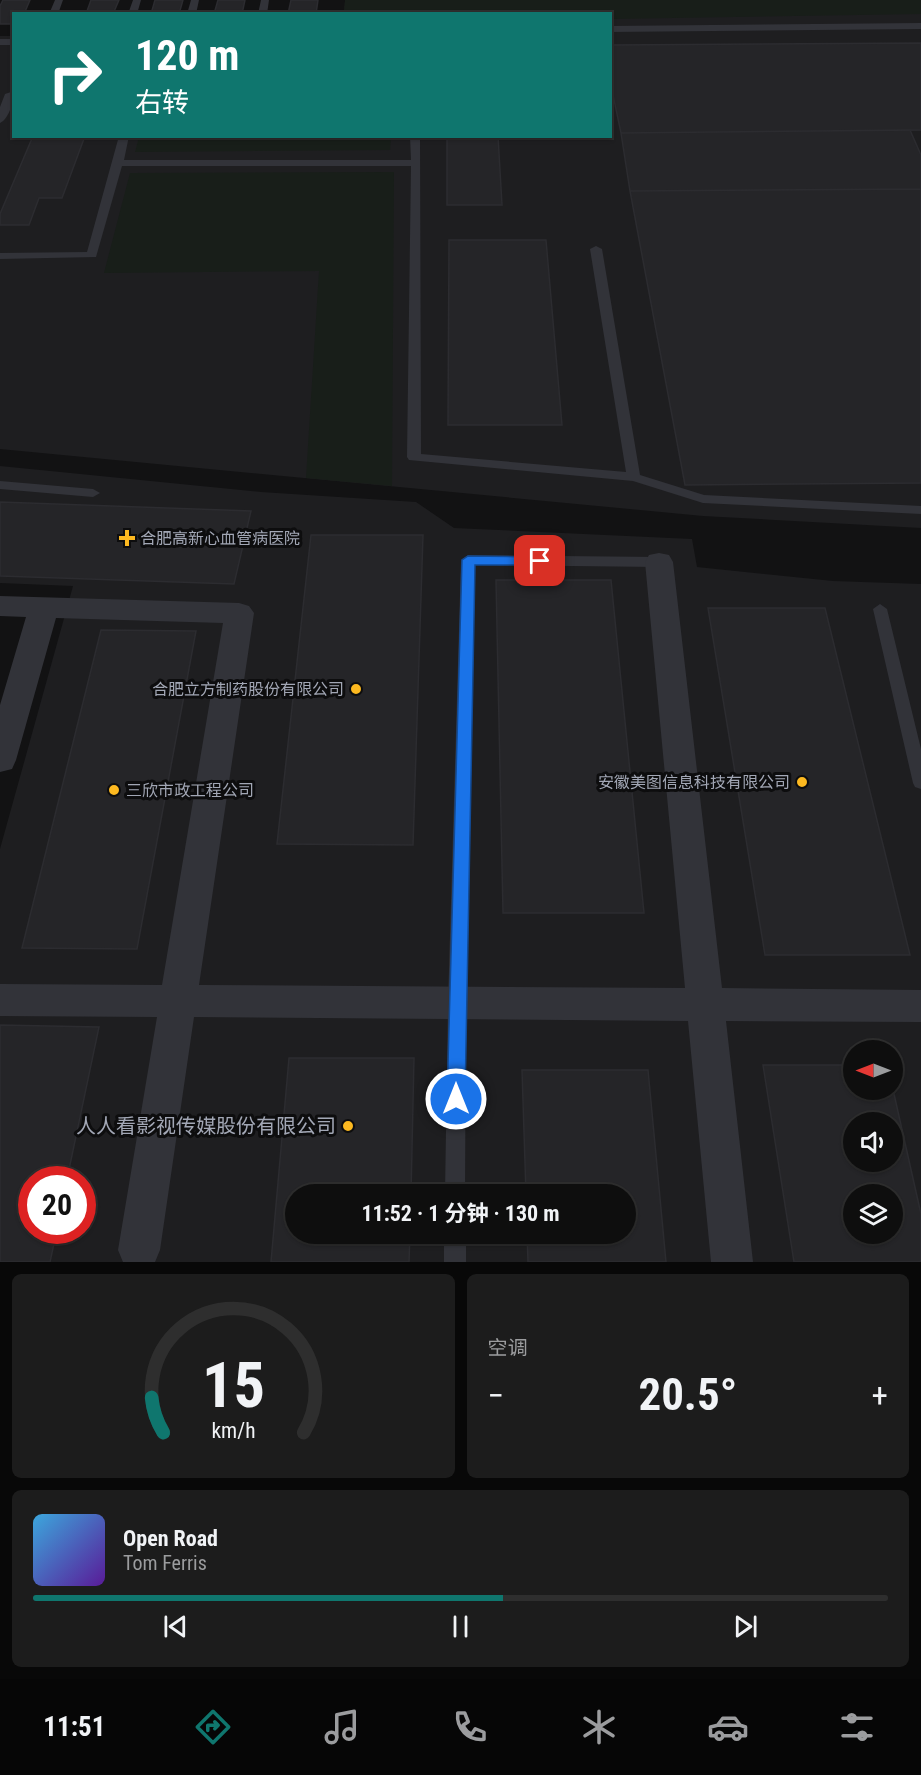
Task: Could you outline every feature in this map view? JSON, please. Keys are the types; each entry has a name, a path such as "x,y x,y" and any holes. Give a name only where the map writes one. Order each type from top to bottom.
{"street":[{"path":"659,562 732,1262"},
{"path":"0,606 239,613 139,1250"},
{"path":"0,760 44,607"},
{"path":"0,999 921,1006"}],"lane":[{"path":"612,29 921,27"},
{"path":"0,120 10,94 12,94"},
{"path":"0,256 92,255 124,138"},
{"path":"415,138 414,457 634,477 703,499 921,510"},
{"path":"118,163 416,163"},
{"path":"596,249 634,477"},
{"path":"0,485 93,493"},
{"path":"455,1184 457,1003 468,560 659,562"},
{"path":"880,609 921,783"},
{"path":"455,1244 455,1262"}],"shaded area":[{"path":"345,0 921,0 921,528 703,516 0,449 0,36 12,36 12,138 612,138 612,12 344,12"},
{"path":"345,0 921,0 921,14 612,19 612,12 344,12"},
{"path":"138,138 391,138 390,150 135,152"},
{"path":"394,172 392,486 306,478 319,271 104,273 130,173"},
{"path":"0,466 261,492 416,502 454,528 692,539 697,567 833,581 921,584 921,1262 0,1262 0,849 73,586 0,583"}],"building":[{"path":"3,0 30,0 25,12 12,12 12,24 0,24 0,6"},
{"path":"91,0 119,0 114,12 87,12"},
{"path":"155,0 183,0 180,12 152,12"},
{"path":"218,0 245,0 242,12 215,12"},
{"path":"291,0 318,0 316,12 288,12"},
{"path":"921,43 921,130 621,133 612,90 612,45"},
{"path":"910,130 921,155 921,189 630,191 621,133"},
{"path":"32,138 84,138 62,198 39,198 29,225 0,225 0,214"},
{"path":"447,138 498,138 502,205 447,205"},
{"path":"921,189 921,483 685,485 630,191"},
{"path":"449,240 546,240 562,425 448,425"},
{"name":"合肥高新心血管病医院","path":"0,502 251,511 234,584 0,576"},
{"name":"合肥立方制药股份有限公司","path":"311,535 423,535 413,845 277,844"},
{"path":"496,580 611,580 644,913 503,913"},
{"name":"安徽美图信息科技有限公司","path":"708,608 825,608 910,955 765,955"},
{"name":"三欣市政工程公司","path":"101,630 196,631 137,949 22,948"},
{"path":"0,1025 99,1027 70,1166 18,1166 18,1244 54,1244 50,1262 0,1262"},
{"name":"人人看影视传媒股份有限公司","path":"289,1058 414,1058 411,1184 285,1184 285,1244 410,1244 409,1262 271,1262"},
{"path":"763,1065 843,1065 843,1100 895,1100 898,1112 843,1112 843,1172 903,1172 903,1134 921,1214 921,1262 794,1262"},
{"path":"522,1070 648,1070 666,1262 528,1262 527,1244 636,1244 636,1184 526,1184"}],"place":[{"name":"合肥高新心血管病医院","path":"127,538"},
{"name":"合肥立方制药股份有限公司","path":"356,689"},
{"name":"安徽美图信息科技有限公司","path":"802,782"},
{"name":"三欣市政工程公司","path":"114,790"},
{"name":"人人看影视传媒股份有限公司","path":"348,1126"}],"route":[{"path":"456,1099 468,560 540,561"}]}
